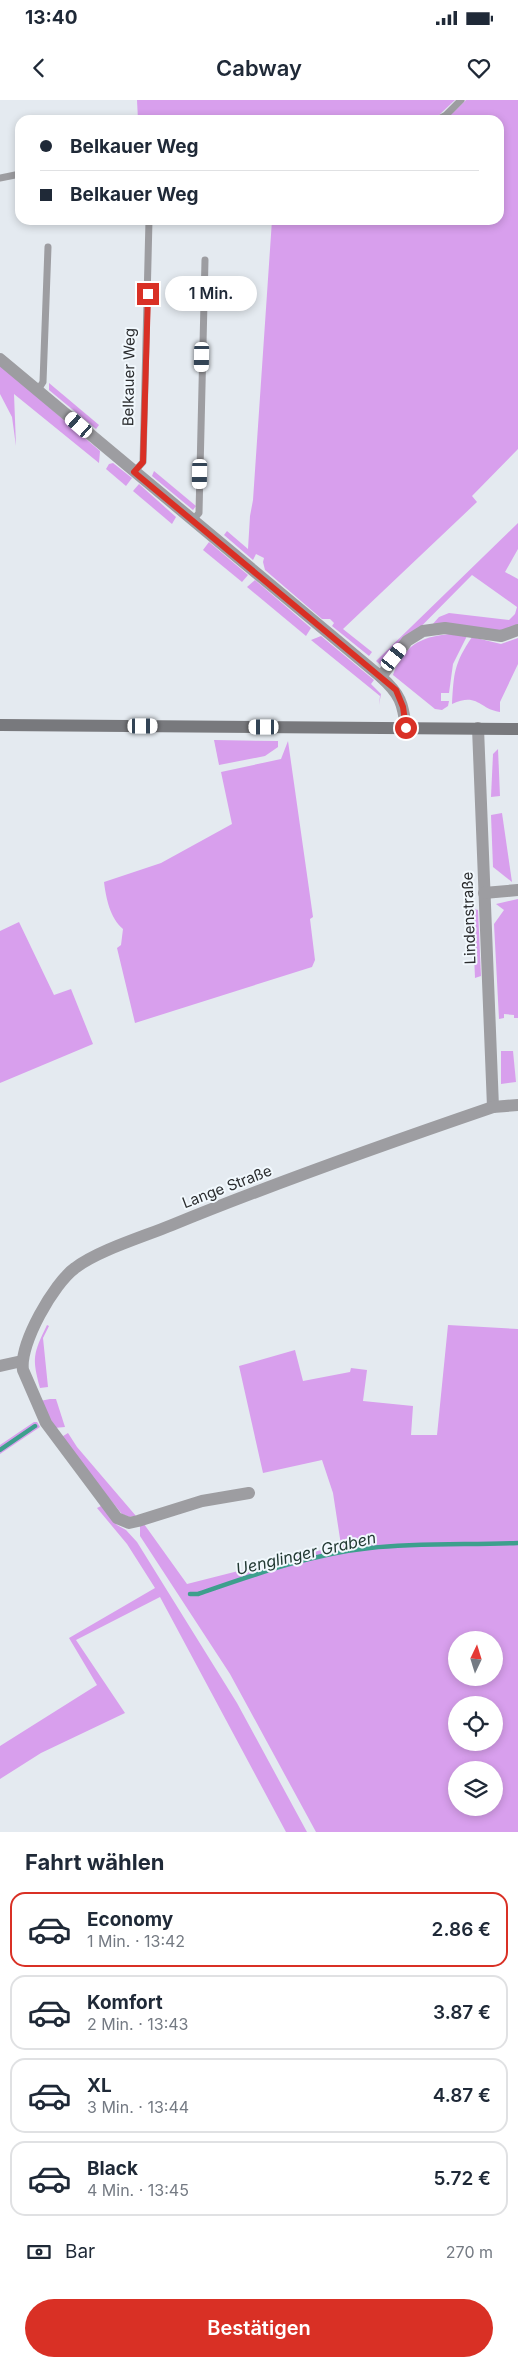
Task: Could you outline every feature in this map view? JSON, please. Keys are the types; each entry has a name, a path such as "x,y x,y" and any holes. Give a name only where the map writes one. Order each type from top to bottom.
{"main road":[{"path":"0,725 518,729"}],"street":[{"path":"0,359 396,690 403,707 406,728"},
{"path":"381,677 407,641 423,631 444,628 501,636 518,630"},
{"name":"Lindenstraße","path":"478,728 493,1107"},
{"path":"484,893 518,890"},
{"name":"Lange Straße","path":"22,1361 25,1345 55,1288 65,1275 77,1266 200,1214 493,1107 518,1105"},
{"path":"0,1366 22,1361 28,1384 46,1423 117,1518 123,1521 138,1522 202,1501 249,1493"}],"lane":[{"path":"446,115 461,100"},
{"path":"0,178 15,175"},
{"name":"Belkauer Weg","path":"134,472 143,462 149,225"},
{"path":"38,390 43,382 48,248"},
{"path":"192,521 199,513 205,260"}],"shaded area":[{"path":"137,100 455,100 439,115 138,115"},
{"path":"466,100 518,100 518,449 472,496 477,502 343,629 372,652 369,656 332,626 334,623 330,619 322,619 265,570 264,558 256,554 253,560 224,535 227,531 248,549 272,225 504,225 504,115 450,115"},
{"path":"0,365 100,451 99,463 14,394 16,446 12,417 0,394"},
{"path":"49,383 99,425 96,429 49,390"},
{"path":"113,463 132,478 126,486 106,469 109,464"},
{"path":"154,471 196,506 193,510 152,476"},
{"path":"139,484 176,517 172,524 133,491"},
{"path":"518,523 518,549 505,572 518,579 518,626 501,633 431,626 439,617 449,613 509,620 515,614 517,607 472,575 382,666 376,661"},
{"path":"209,542 248,575 242,582 203,550"},
{"path":"255,580 311,628 306,636 247,587"},
{"path":"449,634 467,636 453,664 449,693 441,693 441,701 449,701 448,706 442,710 435,709 393,675 407,650 421,641"},
{"path":"321,636 374,680 371,684 381,694 379,705 380,696 311,640"},
{"path":"472,637 501,644 518,638 518,664 500,702 500,712 487,708 473,700 452,704 453,684 458,662"},
{"path":"214,740 278,741 278,747 265,756 219,765"},
{"path":"288,741 313,917 310,919 315,960 312,967 135,1023 117,948 121,945 123,929 112,914 107,901 104,882 161,863 232,824 221,772 281,759"},
{"path":"498,749 500,796 491,797 493,754"},
{"path":"502,813 512,882 493,867 491,815"},
{"path":"518,899 518,1018 514,1018 514,1015 504,1014 504,1018 499,1019 494,924 504,910 496,904"},
{"path":"472,908 478,910 481,976 475,978"},
{"path":"19,922 54,995 71,989 93,1044 0,1083 0,931"},
{"path":"501,1051 513,1051 516,1082 501,1084"},
{"path":"47,1325 49,1326 43,1338 48,1387 40,1388 35,1356"},
{"path":"448,1325 518,1329 518,1832 316,1832 230,1674 140,1536 140,1525 144,1524 187,1584 341,1545 333,1493 322,1460 263,1473 239,1366 295,1350 303,1381 350,1372 351,1368 367,1370 363,1401 413,1406 411,1435 437,1435"},
{"path":"56,1399 65,1427 54,1428 40,1401"},
{"path":"34,1422 37,1422 40,1427 0,1454 0,1445"},
{"path":"68,1433 77,1447 136,1516 129,1517 122,1514 60,1438"},
{"path":"101,1506 117,1525 126,1530 137,1542 237,1703 307,1832 286,1832 160,1597 76,1640 125,1713 41,1753 0,1779 0,1746 97,1685 69,1638 155,1588 127,1544 97,1508"}],"waterway":[{"name":"Uenglinger Graben","path":"0,1450 35,1426"},
{"name":"Uenglinger Graben","path":"190,1594 198,1594 304,1560 348,1551 407,1545 518,1543"}],"route":[{"path":"148,294 143,462 134,472 396,690 403,707 406,728"}]}
